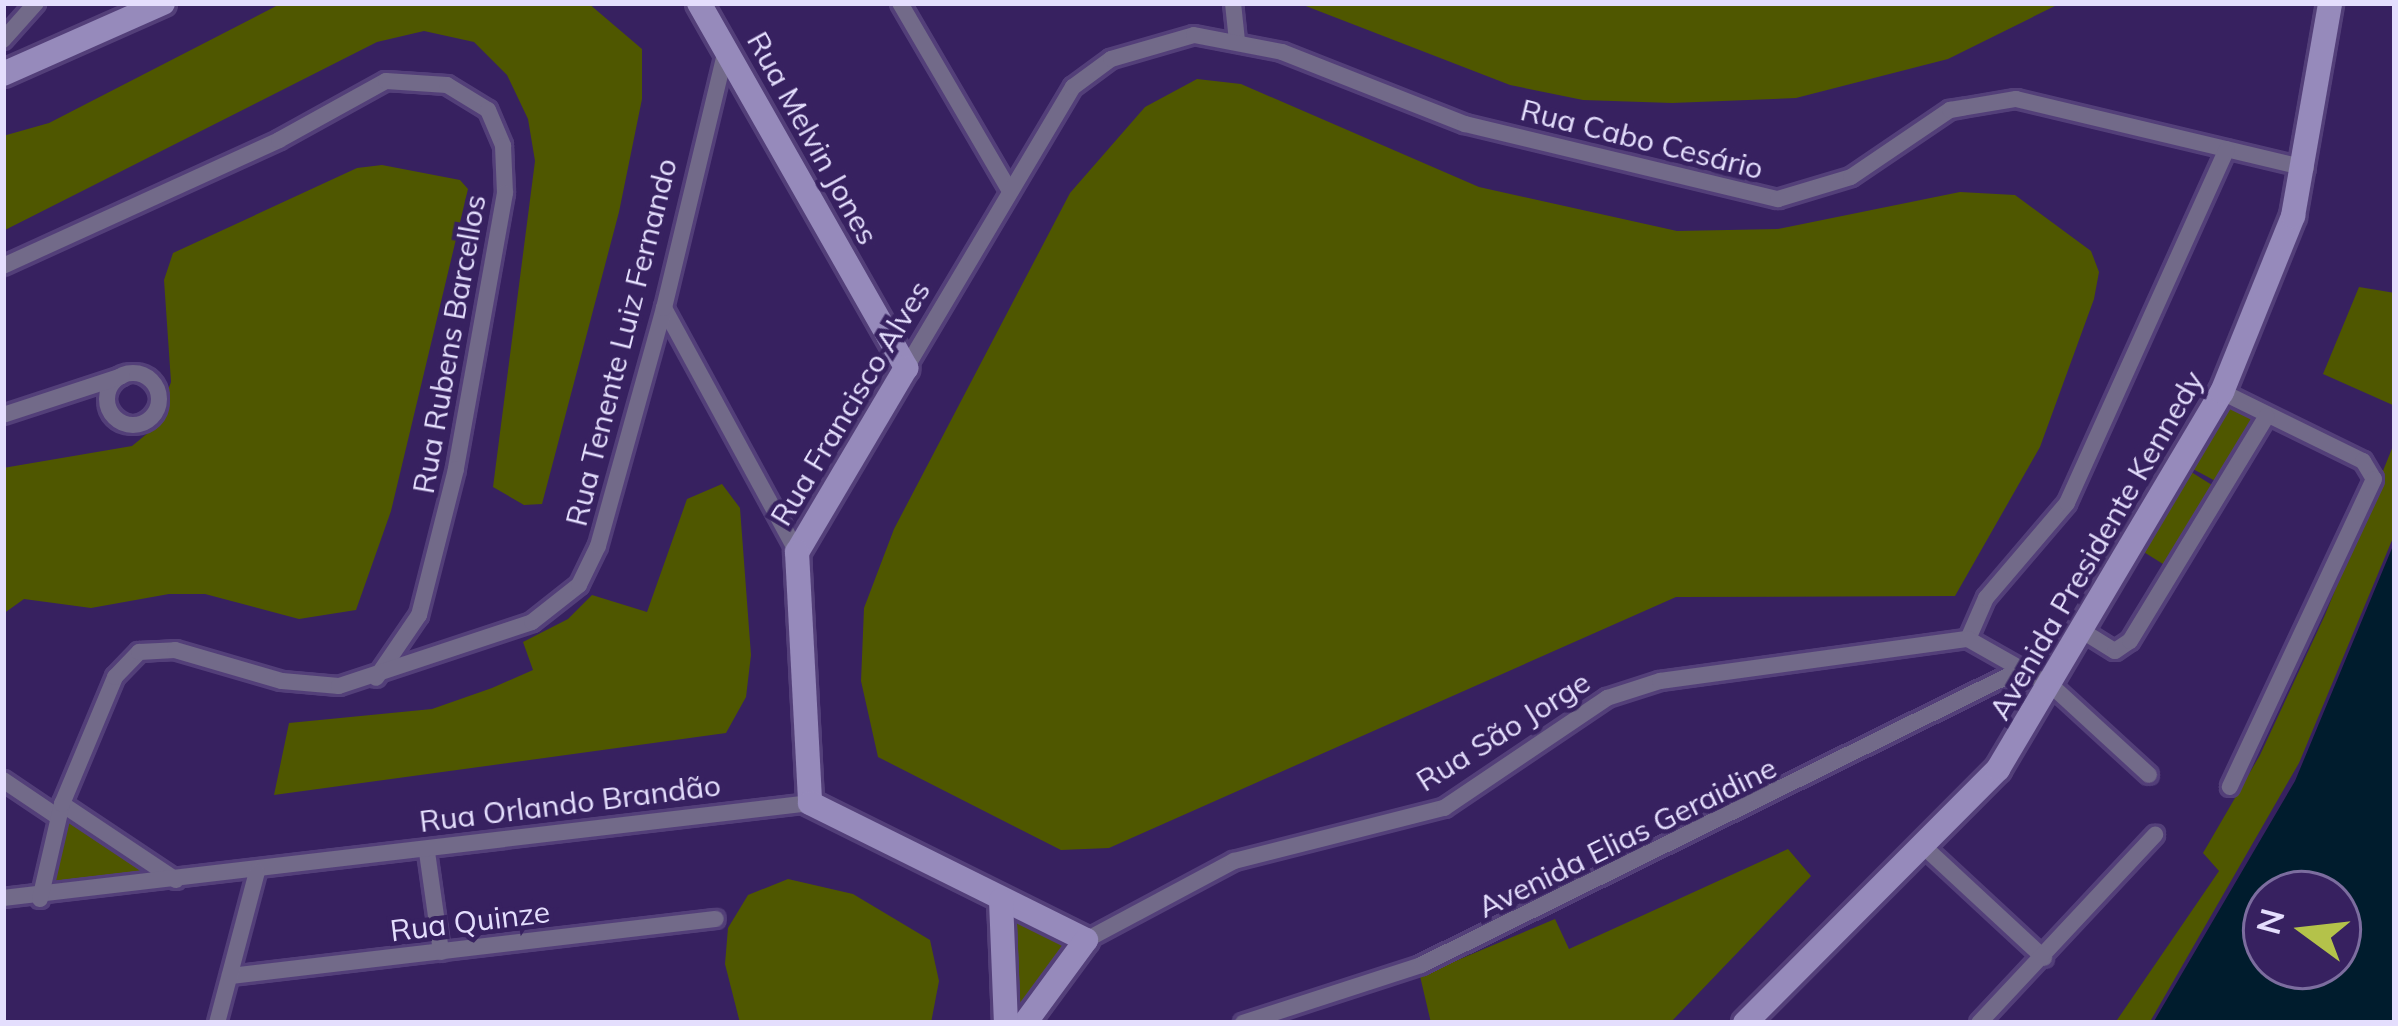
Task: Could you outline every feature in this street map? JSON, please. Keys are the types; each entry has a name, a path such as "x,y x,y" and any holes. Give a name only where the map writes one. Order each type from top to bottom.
{"street":[{"path":"3,40 36,3"},
{"path":"3,74 164,3"},
{"name":"Rua Melvin Jones","path":"699,3 727,45 906,368"},
{"path":"900,3 1010,191"},
{"path":"1233,3 1237,39"},
{"name":"Avenida Presidente Kennedy","path":"1745,1023 1998,770 2053,687 2222,392 2273,273 2306,168 2330,3"},
{"name":"Rua Francisco Alves","path":"810,803 797,552 1062,100 1111,59 1194,35 1237,39"},
{"name":"Rua Cabo Cesário","path":"1237,39 1466,124 1778,199 1837,184 1937,116 1982,102 2034,100 2306,168"},
{"name":"Rua Tenente Luiz Fernando","path":"60,810 115,677 139,652 175,650 306,685 376,678 532,622 579,586 598,546 664,308 727,45"},
{"name":"Rua Rubens Barcellos","path":"3,266 279,140 386,81 436,82 488,110 501,135 505,193 456,469 419,615 376,678"},
{"path":"2149,775 2053,687 1968,639 1986,598 2067,503 2228,149"},
{"path":"664,308 797,552"},
{"path":"3,416 125,374"},
{"path":"2222,392 2367,463 2374,483 2230,787"},
{"path":"2084,632 2115,651 2130,641 2267,416"},
{"name":"Rua São Jorge","path":"1086,940 1234,861 1444,808 1636,685 1968,639"},
{"name":"Avenida Elias Geraidine","path":"1243,1023 1421,965 2022,669"},
{"path":"3,780 176,880"},
{"path":"810,803 1086,940 1024,1023"},
{"name":"Rua Orlando Brandão","path":"3,898 40,899 810,803"},
{"path":"40,899 60,810"},
{"path":"1979,1023 2155,836"},
{"path":"1920,843 2044,958"},
{"path":"427,852 441,952"},
{"path":"218,1023 257,872"},
{"path":"1001,900 1006,1023"},
{"name":"Rua Quinze","path":"230,976 716,919"}],"green space":[{"path":"282,3 588,3 642,49 642,99 619,212 542,504 524,505 493,487 535,161 528,119 507,75 474,42 424,31 377,42 3,231 3,136 49,123"},
{"path":"1298,3 2061,3 1948,59 1796,98 1672,103 1583,100 1510,85"},
{"path":"1197,79 1241,84 1479,187 1677,231 1778,229 1960,192 2015,195 2091,251 2099,272 2094,299 2040,447 1955,596 1676,597 1109,848 1061,850 878,757 861,681 864,608 894,529 1070,193 1145,107"},
{"path":"382,165 460,180 468,189 391,511 356,610 299,619 205,594 169,594 91,608 24,599 3,614 3,468 132,446 154,428 171,382 164,280 173,253 357,168"},
{"path":"2359,287 2395,293 2395,406 2323,374"},
{"path":"2226,404 2258,421 2223,485 2191,468"},
{"path":"2395,441 2395,533 2299,763 2151,1020 2115,1023 2219,871 2203,853 2260,755 2325,615"},
{"path":"2188,470 2220,490 2171,569 2139,549"},
{"path":"722,484 740,508 751,655 746,697 726,733 274,795 289,723 432,709 492,688 533,670 523,642 568,619 592,595 647,612 687,499"},
{"path":"64,813 163,878 46,893"},
{"path":"1788,849 1811,876 1670,1023 1431,1023 1420,976 1555,919 1569,949"},
{"path":"788,879 853,894 930,940 939,981 931,1023 740,1023 725,964 728,928 748,895"},
{"path":"1001,900 1086,940 1025,1023 1006,1023"}],"water":[{"path":"2395,541 2395,1023 2153,1023 2242,871 2242,990 2362,990 2362,870 2243,870 2295,781"}]}
